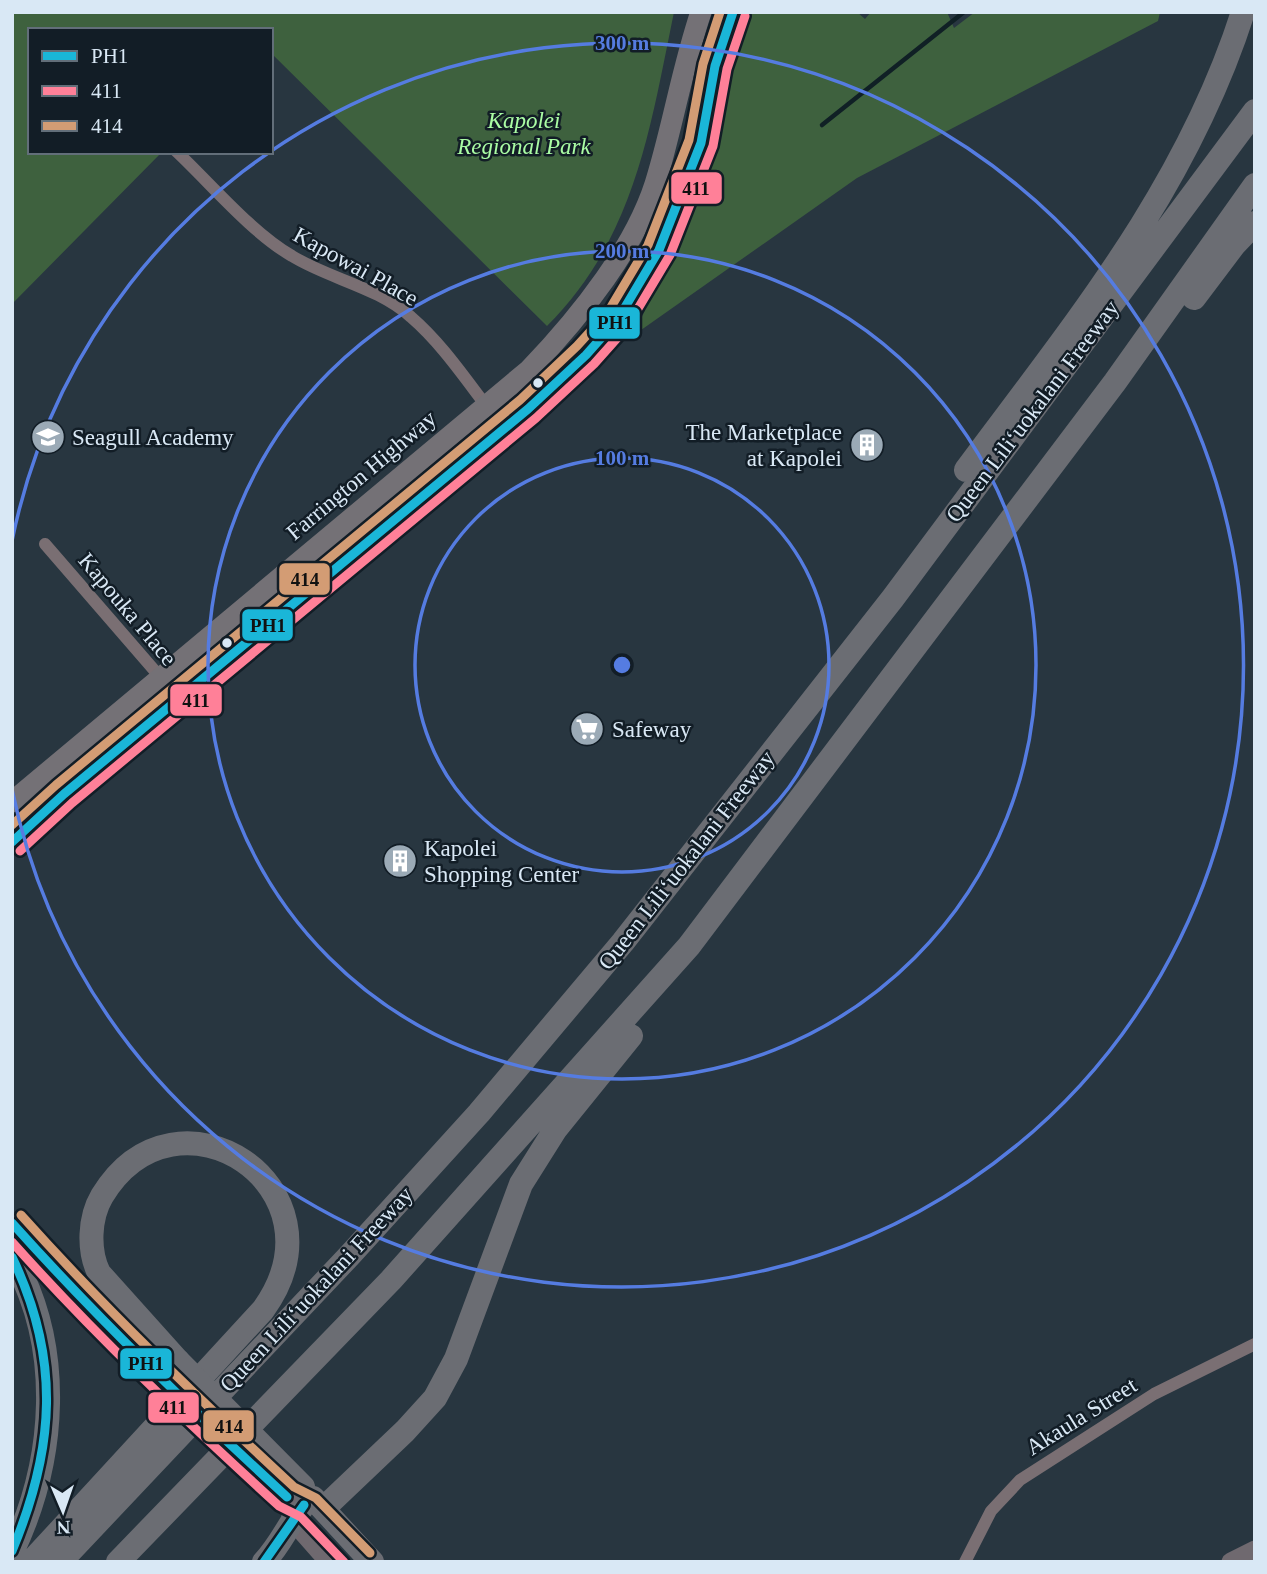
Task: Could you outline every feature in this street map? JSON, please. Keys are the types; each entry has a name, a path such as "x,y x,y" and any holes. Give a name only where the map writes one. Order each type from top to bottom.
{"highway":[{"path":"801,714 884,582 1087,309 1153,211 1210,99 1243,12"},
{"name":"Queen Liliʻuokalani Freeway","path":"60,1562 350,1255 479,1113 631,932 893,598 1255,111"},
{"name":"Queen Liliʻuokalani Freeway","path":"118,1562 391,1280 689,946 1115,382 1255,185"},
{"path":"1227,222 1255,191"},
{"path":"935,620 1073,461 1234,245 1255,223"},
{"path":"264,1562 282,1542 302,1504 405,1431 435,1398 456,1359 521,1184 560,1122 647,1016 689,946"},
{"path":"31,1562 263,1310 282,1275 288,1235 283,1210 273,1189 258,1171 240,1157 198,1143 161,1147 129,1165 100,1199 93,1223 93,1255 99,1273 178,1361 302,1504 372,1562"},
{"path":"12,1256 38,1323 49,1399 47,1437 39,1484 27,1520 12,1552"}],"main road":[{"name":"Farrington Highway","path":"12,802 552,346 608,271 641,219 658,175 701,12"},
{"path":"12,842 64,794 554,386 618,319 659,250 701,143 715,66 733,12"},
{"path":"12,1223 85,1305 161,1381 302,1504 361,1562"},
{"path":"302,1504 329,1562"},
{"path":"1231,1562 1255,1550"}],"street":[{"name":"Kapowai Place","path":"179,154 273,243 320,271 374,294 411,317 448,356 503,427"},
{"name":"Kapouka Place","path":"45,544 161,678 173,704"},
{"name":"Akaula Street","path":"965,1562 991,1511 1028,1474 1154,1394 1255,1344"}],"green space":[{"name":"Kapolei Regional Park","path":"12,12 674,12 646,140 620,219 601,256 577,292 547,326 273,55 273,28 28,28 28,154 160,154 12,304"},
{"path":"742,12 857,12 865,19 871,12 947,12 954,28 975,12 1160,12 1158,21 857,178 634,335 674,244 710,176 719,103"}],"waterway":[{"path":"822,125 964,12"}],"transit line":[{"name":"414","path":"12,825 56,785 520,400 577,346 608,312 648,245 689,140 703,64 720,12"},
{"name":"PH1","path":"12,842 64,794 528,409 586,355 618,319 659,250 701,143 715,66 733,12"},
{"name":"411","path":"20,851 72,803 536,418 594,364 627,327 670,255 713,146 727,69 745,16"},
{"name":"414","path":"21,1215 120,1320 189,1388 294,1487 316,1498 370,1553"},
{"name":"PH1","path":"12,1223 146,1363 287,1497"},
{"name":"411","path":"12,1242 76,1311 176,1410 279,1506 301,1517 344,1562"},
{"name":"PH1","path":"12,1257 39,1331 45,1368 46,1404 44,1440 37,1476 12,1551"},
{"name":"PH1","path":"264,1562 304,1505"}],"place":[{"name":"Seagull Academy","path":"48,437"},
{"name":"The Marketplace at Kapolei","path":"867,445"},
{"name":"Safeway","path":"587,729"},
{"name":"Kapolei Shopping Center","path":"400,861"}]}
